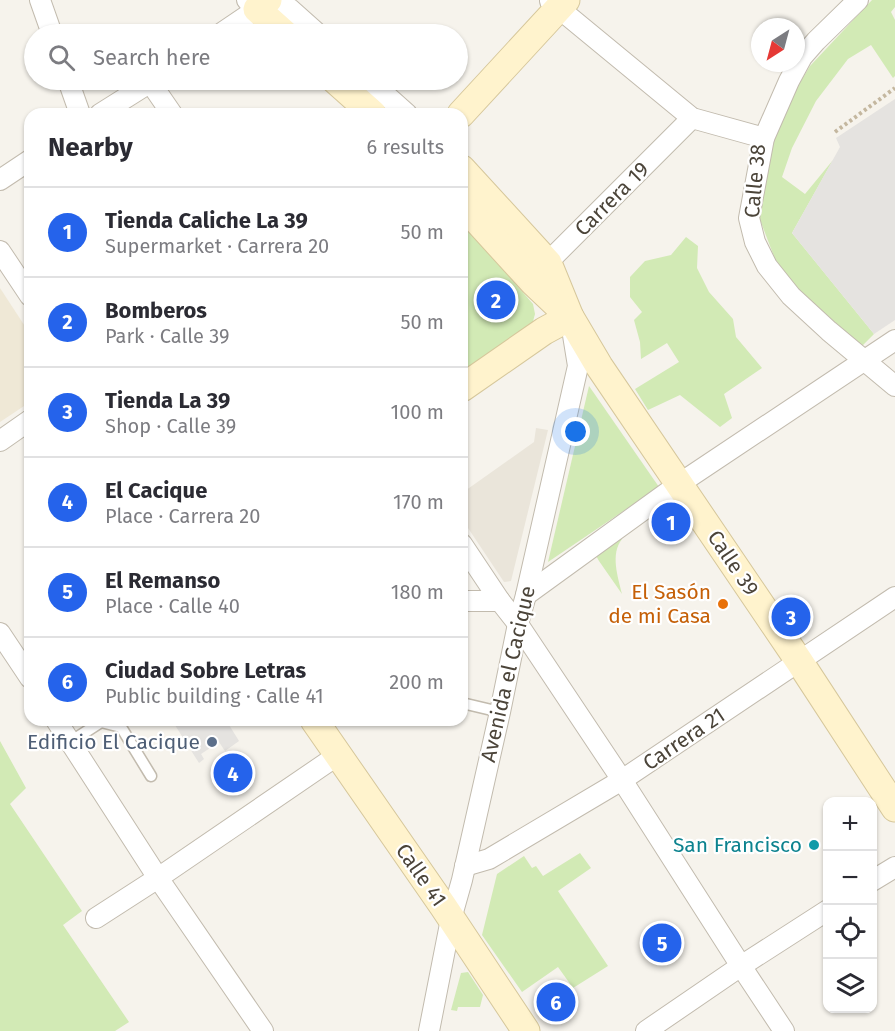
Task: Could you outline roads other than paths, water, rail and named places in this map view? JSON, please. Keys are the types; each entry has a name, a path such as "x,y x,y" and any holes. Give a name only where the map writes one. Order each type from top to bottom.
{"street":[{"path":"40,0 48,24"},
{"path":"764,138 802,57 858,0"},
{"path":"233,24 262,2"},
{"path":"262,2 278,24"},
{"path":"262,2 290,9 307,24"},
{"path":"466,108 558,3"},
{"name":"Calle 38","path":"558,3 692,118 764,138 749,218 755,242 767,266 791,296 895,386"},
{"path":"72,90 78,108"},
{"path":"109,108 138,90"},
{"path":"157,90 168,108"},
{"path":"346,90 366,108"},
{"path":"380,90 400,108"},
{"name":"Carrera 19","path":"539,271 692,118"},
{"path":"0,180 24,164"},
{"name":"Calle 39","path":"468,177 539,271 599,366 800,661 895,808"},
{"name":"Calle 39","path":"468,209 539,271"},
{"path":"0,251 24,287"},
{"path":"468,384 570,317"},
{"name":"Avenida el Cacique","path":"429,1031 518,624 578,366 570,317"},
{"path":"526,595 680,484 895,340"},
{"path":"0,441 24,424"},
{"path":"468,553 622,780 784,1031"},
{"name":"Carrera 21","path":"465,866 489,859 622,780 895,597"},
{"path":"468,602 500,601"},
{"path":"0,633 24,669"},
{"path":"60,726 158,878 263,1031"},
{"name":"Calle 41","path":"318,726 452,919 526,1031"},
{"path":"96,918 338,755"},
{"path":"877,878 895,867"},
{"path":"646,1031 823,913"}],"lane":[{"path":"468,705 500,712"},
{"path":"70,742 95,726"},
{"path":"121,726 151,776"}],"place":[{"name":"Bomberos","path":"496,300"},
{"name":"Tienda Caliche La 39","path":"671,522"},
{"name":"El Sasón de mi Casa","path":"723,604"},
{"name":"Tienda La 39","path":"791,617"},
{"name":"Edificio El Cacique","path":"212,742"},
{"name":"El Cacique","path":"233,773"},
{"name":"San Francisco","path":"814,845"},
{"name":"El Remanso","path":"662,943"},
{"name":"Ciudad Sobre Letras","path":"556,1002"}]}
